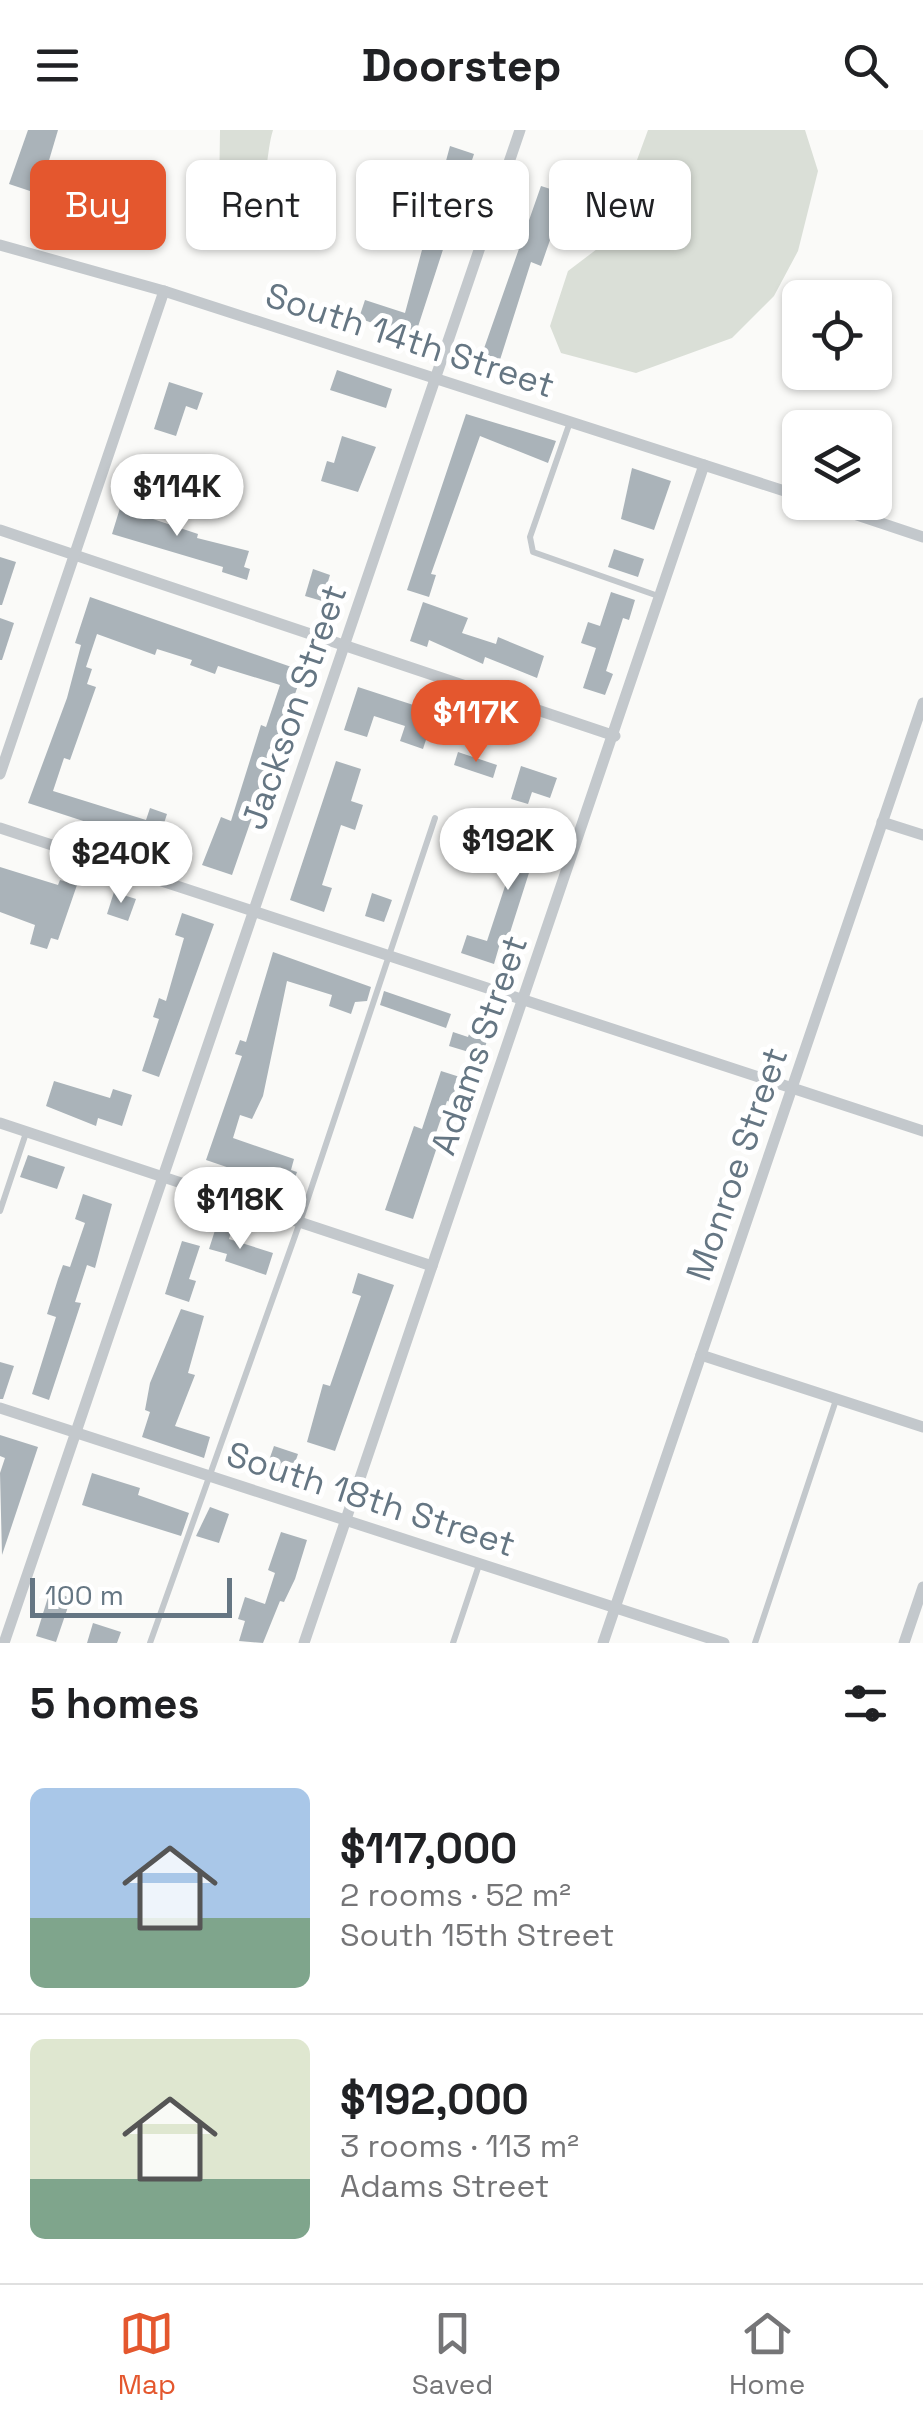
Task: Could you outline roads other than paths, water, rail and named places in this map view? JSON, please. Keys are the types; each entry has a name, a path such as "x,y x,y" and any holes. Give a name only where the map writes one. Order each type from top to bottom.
{"street":[{"name":"Jackson Street","path":"4,1643 520,130"},
{"name":"South 14th Street","path":"0,245 164,291 782,490"},
{"path":"0,774 164,291"},
{"name":"Adams Street","path":"304,1643 704,465"},
{"path":"872,520 923,537"},
{"path":"0,530 614,736"},
{"name":"Monroe Street","path":"603,1643 923,703"},
{"path":"882,822 923,836"},
{"path":"0,828 923,1131"},
{"path":"0,1123 432,1266"},
{"path":"701,1355 923,1427"},
{"name":"South 18th Street","path":"0,1408 724,1643"},
{"path":"904,1643 923,1587"}],"lane":[{"path":"570,421 530,537 533,552 660,597"},
{"path":"150,1643 300,1222 386,954 435,818"},
{"path":"0,1211 27,1132"},
{"path":"755,1643 837,1399"},
{"path":"453,1643 479,1564"}]}
